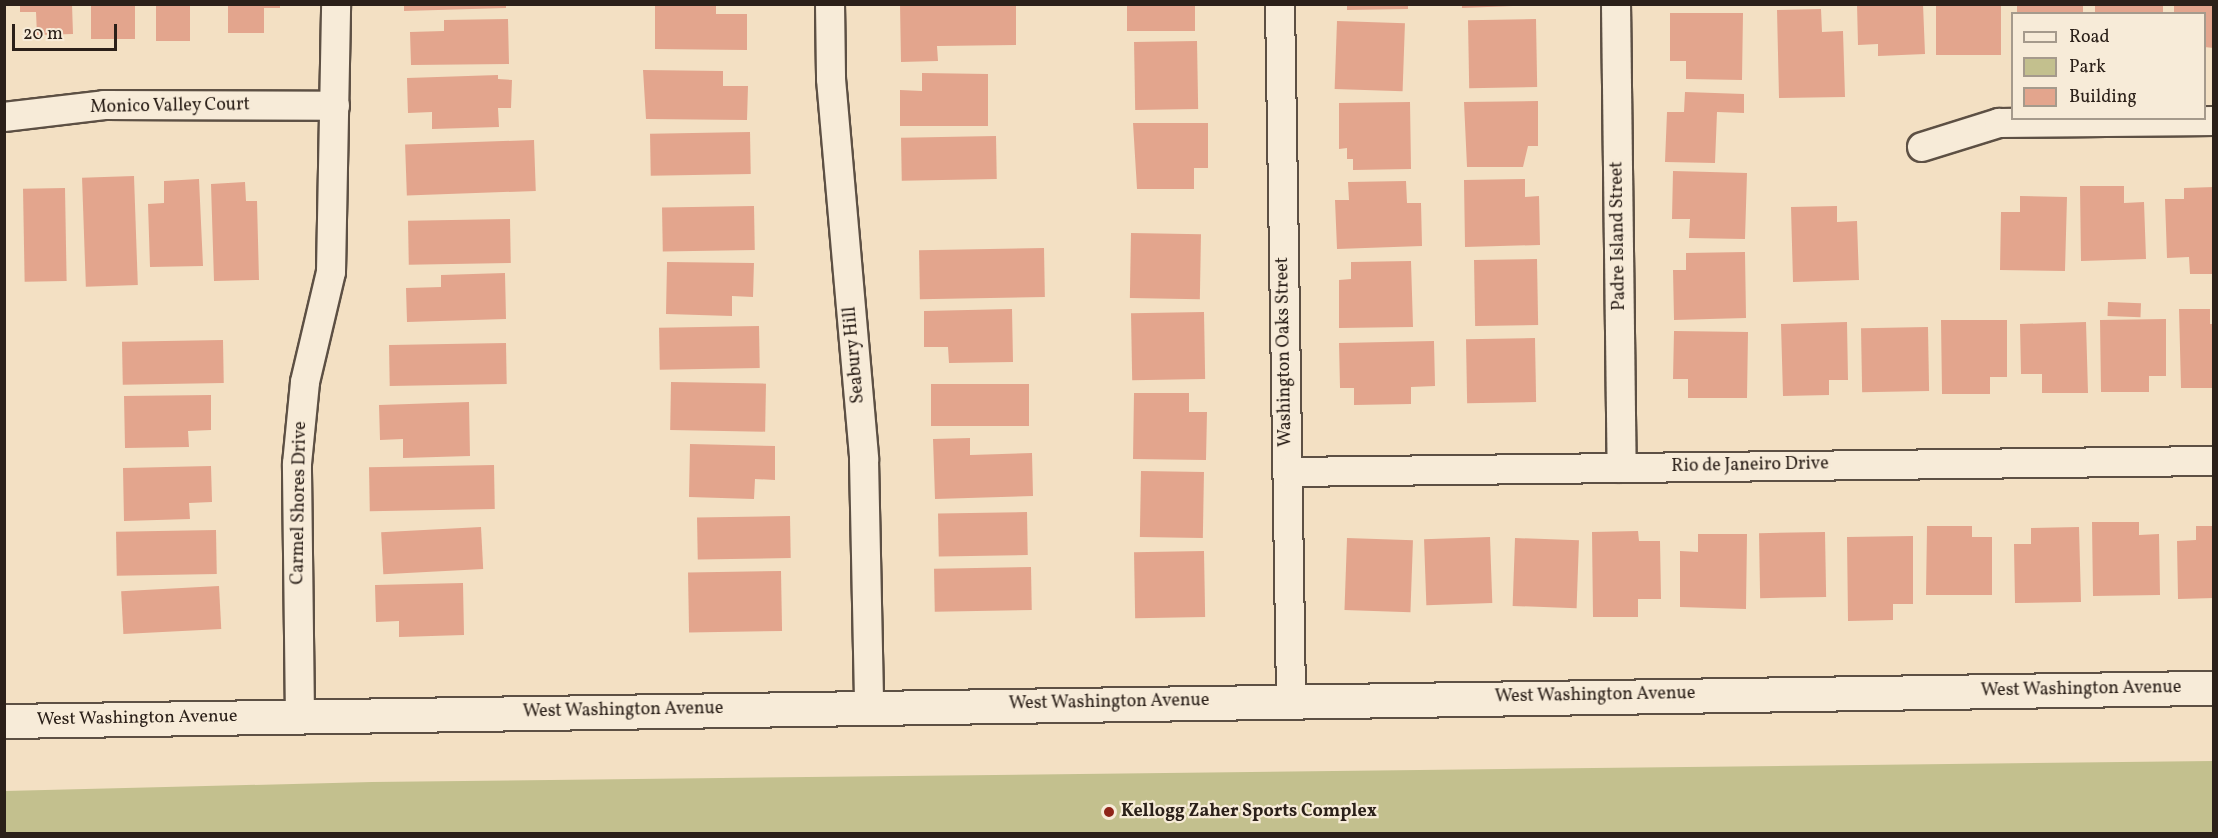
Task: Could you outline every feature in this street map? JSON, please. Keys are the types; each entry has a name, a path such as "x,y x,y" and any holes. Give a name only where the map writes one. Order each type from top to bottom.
{"main road":[{"name":"West Washington Avenue","path":"4,721 869,706 2214,688"}],"street":[{"name":"Carmel Shores Drive","path":"300,717 297,464 305,382 331,272 336,4"},
{"name":"Seabury Hill","path":"830,4 831,79 864,460 869,706"},
{"name":"Washington Oaks Street","path":"1280,4 1291,700"},
{"name":"Padre Island Street","path":"1616,4 1623,468"},
{"name":"Monico Valley Court","path":"4,117 104,105 335,106"},
{"path":"1922,147 1999,123 2214,121"},
{"name":"Rio de Janeiro Drive","path":"1287,472 2214,461"}],"green space":[{"name":"Kellogg Zaher Sports Complex","path":"2213,761 2213,834 4,833 5,791 372,782"}],"building":[{"path":"20,4 72,4 73,34 37,35 36,12 20,12"},
{"path":"91,4 135,4 135,39 91,39"},
{"path":"156,4 190,4 190,41 156,41"},
{"path":"228,4 280,4 280,8 264,8 264,33 228,33"},
{"path":"404,4 506,4 506,8 404,11"},
{"path":"900,4 1016,4 1016,45 937,46 938,61 901,62"},
{"path":"1127,4 1195,4 1195,31 1127,31"},
{"path":"1347,4 1408,4 1408,9 1347,10"},
{"path":"1462,4 1512,4 1513,6 1462,8"},
{"path":"1857,4 1923,4 1925,54 1878,56 1878,44 1858,45"},
{"path":"1936,4 2001,4 2001,55 1936,55"},
{"path":"2017,4 2083,4 2083,12 2017,12"},
{"path":"2095,4 2163,4 2163,12 2095,12"},
{"path":"2174,4 2214,4 2214,48 2206,47 2206,12 2174,12"},
{"path":"655,5 716,5 716,14 747,14 747,50 655,49"},
{"path":"1821,9 1822,32 1843,31 1845,97 1779,98 1777,10"},
{"path":"1670,13 1743,13 1742,80 1686,79 1686,61 1670,61"},
{"path":"508,19 509,64 411,65 410,32 444,31 444,20"},
{"path":"1536,19 1537,87 1469,88 1468,20"},
{"path":"1337,21 1405,23 1403,91 1335,89"},
{"path":"1197,41 1198,109 1135,110 1134,42"},
{"path":"643,70 723,71 723,86 748,86 747,120 646,119"},
{"path":"922,73 988,74 988,126 900,126 900,90 922,91"},
{"path":"498,75 498,79 512,80 511,108 498,108 499,127 432,129 432,112 408,113 407,78"},
{"path":"1685,92 1744,94 1744,113 1717,112 1715,163 1665,162 1667,112 1684,112"},
{"path":"1538,101 1538,146 1528,146 1523,167 1467,167 1464,102"},
{"path":"1410,102 1411,169 1353,170 1353,159 1347,159 1347,148 1339,149 1339,103"},
{"path":"1133,123 1208,123 1208,168 1194,168 1194,189 1137,189"},
{"path":"750,132 751,174 651,176 650,134"},
{"path":"996,136 997,179 902,181 901,138"},
{"path":"534,140 536,191 407,195 405,145"},
{"path":"1673,171 1747,173 1745,239 1689,238 1690,219 1672,219"},
{"path":"134,176 138,285 86,287 82,178"},
{"path":"199,179 203,266 150,267 148,204 164,203 164,181"},
{"path":"1525,179 1525,197 1539,196 1540,245 1465,247 1464,180"},
{"path":"1406,181 1407,203 1421,203 1422,246 1337,249 1335,200 1349,200 1348,182"},
{"path":"245,182 246,201 257,201 259,280 214,281 211,184"},
{"path":"2080,186 2124,186 2124,203 2144,202 2146,259 2081,261"},
{"path":"2214,187 2214,274 2190,274 2189,257 2167,258 2165,199 2184,199 2184,188"},
{"path":"65,188 67,281 25,282 23,189"},
{"path":"2020,196 2067,197 2065,271 2000,270 2001,212 2020,212"},
{"path":"754,206 755,250 663,252 662,208"},
{"path":"1837,206 1837,222 1857,221 1859,280 1793,282 1791,207"},
{"path":"510,219 511,263 409,265 408,221"},
{"path":"1131,233 1201,234 1200,299 1130,298"},
{"path":"1044,248 1045,297 920,299 919,250"},
{"path":"1745,252 1746,318 1674,320 1673,270 1686,270 1686,253"},
{"path":"1537,259 1538,325 1475,326 1474,260"},
{"path":"1411,261 1413,327 1339,328 1339,280 1351,279 1351,262"},
{"path":"667,262 754,263 753,297 732,296 732,316 666,314"},
{"path":"505,273 506,319 407,322 406,288 441,287 441,275"},
{"path":"2108,302 2141,303 2140,317 2108,316"},
{"path":"1012,309 1013,362 949,363 948,347 924,347 924,311"},
{"path":"2179,309 2210,309 2210,324 2214,324 2214,388 2181,388"},
{"path":"1204,312 1205,379 1132,380 1131,313"},
{"path":"2166,319 2166,376 2149,376 2149,392 2101,392 2100,320"},
{"path":"1941,320 2007,320 2007,377 1990,377 1990,394 1942,394"},
{"path":"1847,322 1848,380 1829,380 1829,395 1783,396 1781,324"},
{"path":"2086,322 2088,393 2042,393 2042,374 2021,374 2020,324"},
{"path":"759,326 760,368 660,370 659,328"},
{"path":"1928,327 1929,391 1862,392 1861,328"},
{"path":"1674,331 1748,332 1747,398 1688,398 1688,379 1673,379"},
{"path":"1535,338 1536,402 1467,403 1466,339"},
{"path":"223,340 224,383 123,385 122,342"},
{"path":"1434,341 1435,386 1411,387 1411,404 1354,405 1354,388 1340,388 1339,343"},
{"path":"506,343 507,384 390,386 389,345"},
{"path":"671,382 766,384 765,432 670,430"},
{"path":"931,384 1029,384 1029,426 931,426"},
{"path":"1134,393 1189,393 1189,412 1207,412 1206,460 1133,459"},
{"path":"211,395 211,430 188,431 189,447 125,448 124,396"},
{"path":"469,402 470,456 403,458 403,439 380,440 379,405"},
{"path":"970,438 970,455 1032,453 1033,496 935,499 933,439"},
{"path":"690,444 775,446 775,480 755,479 754,499 689,497"},
{"path":"494,465 495,509 370,511 369,467"},
{"path":"211,466 212,502 189,503 190,519 124,521 123,468"},
{"path":"1141,471 1204,472 1203,538 1140,537"},
{"path":"1027,512 1028,555 939,557 938,514"},
{"path":"790,516 791,558 698,560 697,518"},
{"path":"2092,522 2139,522 2139,535 2159,534 2160,595 2093,596"},
{"path":"1927,526 1972,526 1972,537 1992,537 1992,595 1926,595"},
{"path":"2196,526 2214,526 2214,598 2178,599 2177,541 2196,540"},
{"path":"481,527 483,569 383,574 381,532"},
{"path":"2079,527 2081,602 2015,603 2014,544 2031,544 2031,528"},
{"path":"216,530 217,574 117,576 116,532"},
{"path":"1638,531 1639,541 1660,541 1661,599 1638,599 1638,617 1593,617 1592,532"},
{"path":"1825,532 1826,597 1760,598 1759,533"},
{"path":"1698,534 1747,534 1746,609 1680,607 1680,551 1698,552"},
{"path":"1913,536 1913,604 1893,604 1893,620 1848,621 1847,537"},
{"path":"1490,537 1492,603 1426,605 1424,539"},
{"path":"1347,538 1413,540 1410,612 1344,610"},
{"path":"1515,538 1579,540 1577,608 1513,606"},
{"path":"1204,551 1205,617 1135,618 1134,552"},
{"path":"1031,567 1032,610 935,612 934,569"},
{"path":"781,571 782,631 689,633 688,573"},
{"path":"463,583 464,635 399,637 399,621 376,622 375,585"},
{"path":"219,586 221,629 123,634 121,591"}],"place":[{"name":"Kellogg Zaher Sports Complex","path":"1109,812"}]}
